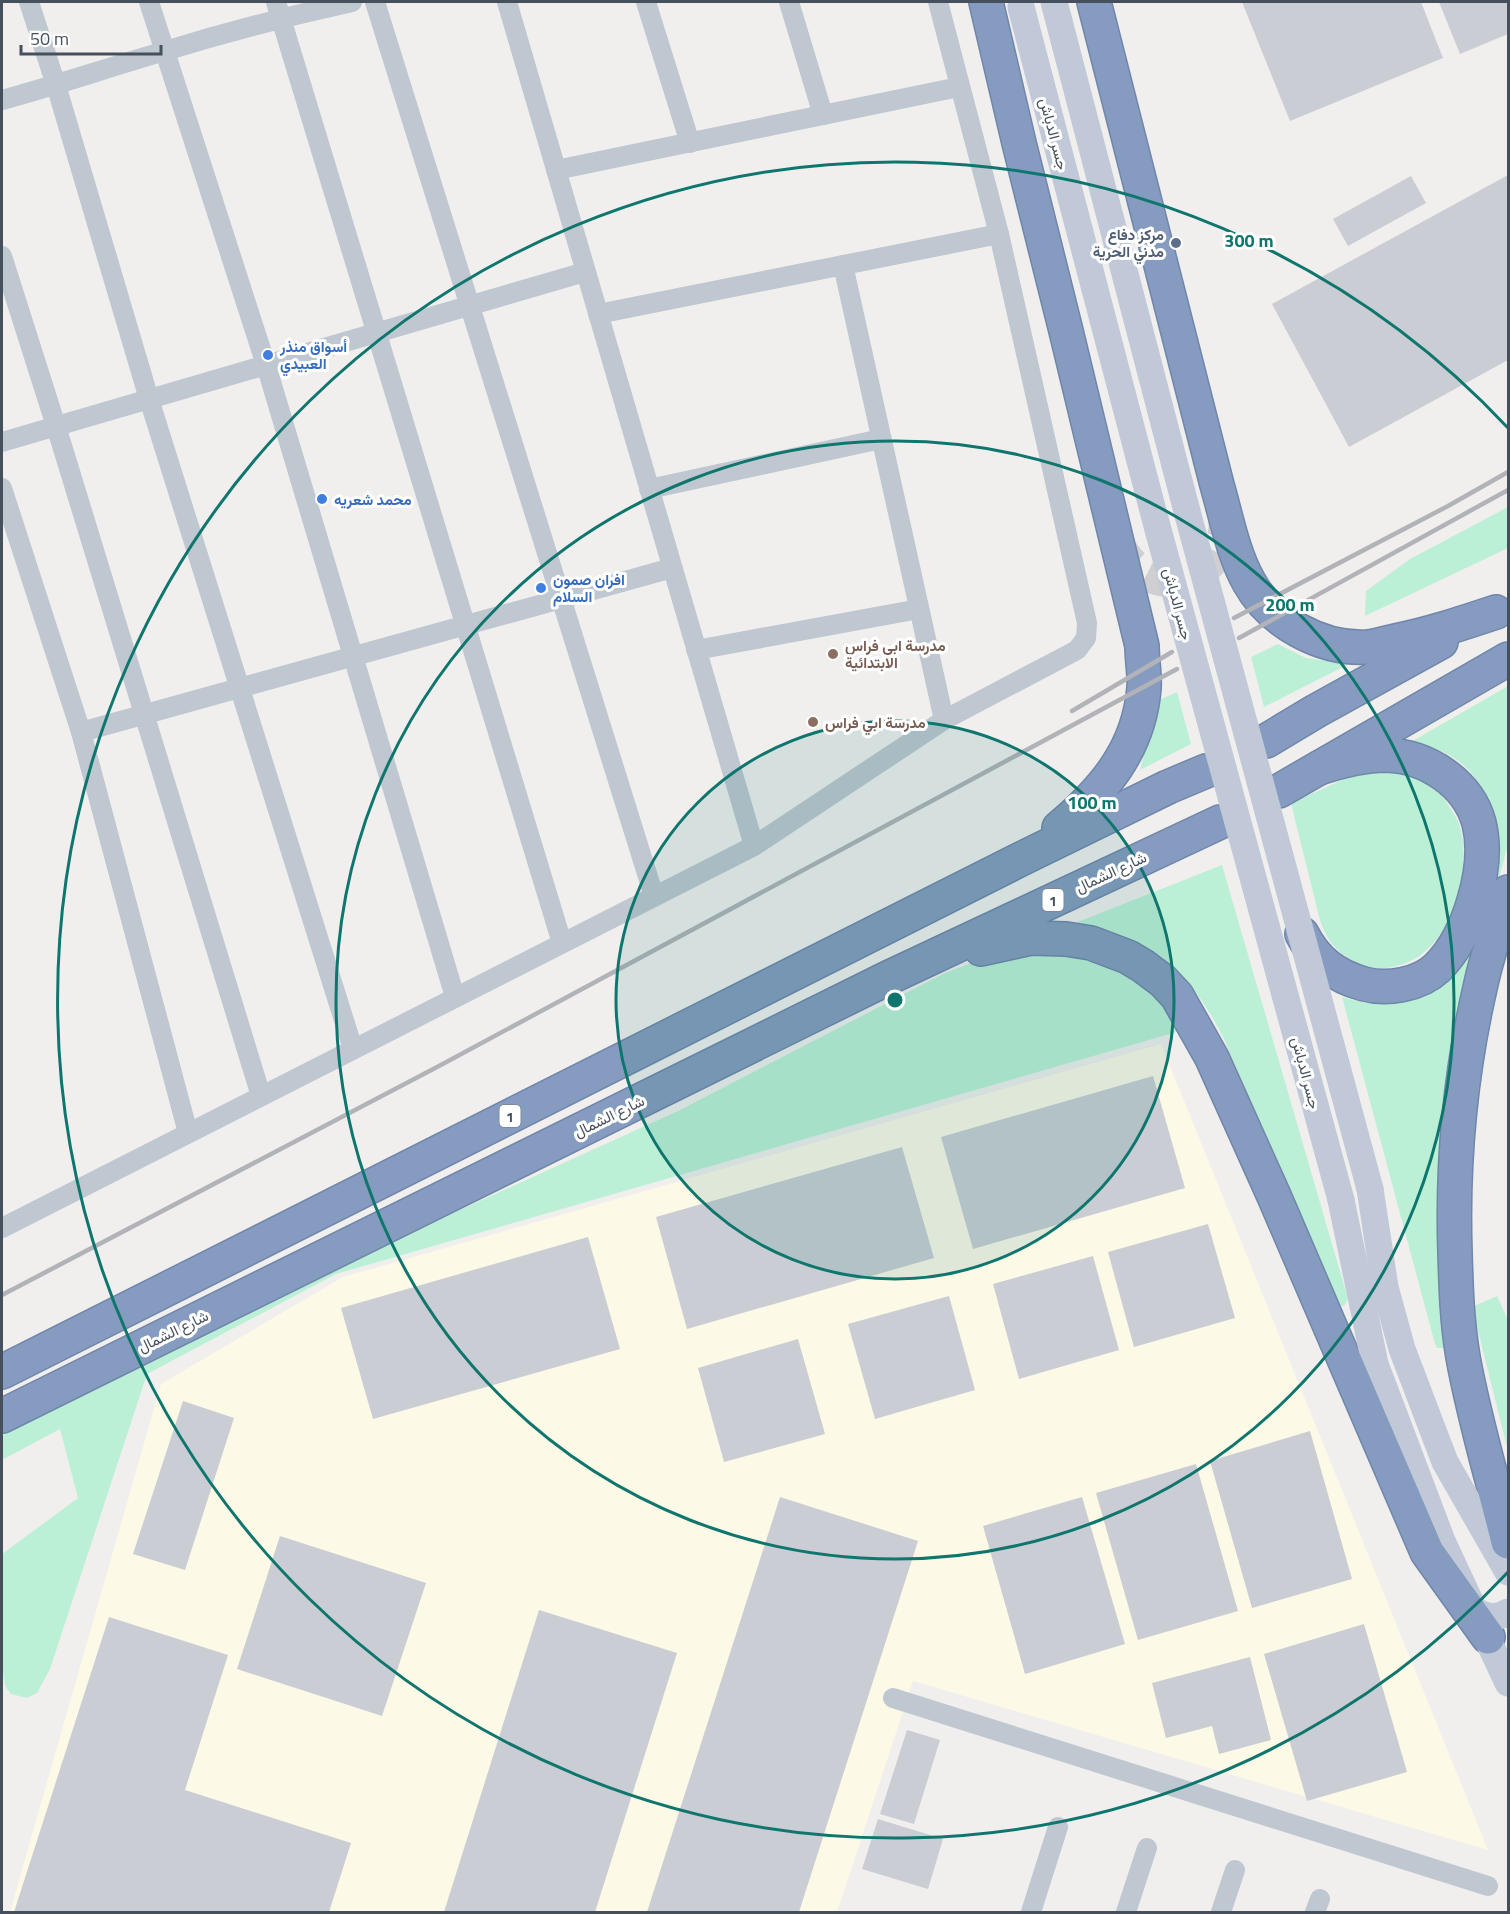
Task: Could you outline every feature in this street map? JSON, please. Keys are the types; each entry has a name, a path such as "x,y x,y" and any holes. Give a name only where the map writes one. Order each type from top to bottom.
{"highway":[{"path":"986,2 1137,624 1142,646 1144,688 1129,745 1102,788 1083,808 1019,861"},
{"path":"1094,2 1217,485 1238,556 1247,579 1257,595 1275,614 1301,631 1322,640 1369,647 1416,637 1502,609"},
{"path":"1266,741 1502,609"},
{"path":"1279,791 1509,659"},
{"path":"1302,934 1308,946 1326,967 1341,976 1368,985 1394,986 1415,980 1435,970 1455,945 1474,898 1481,867 1482,840 1479,824 1469,800 1450,779 1434,767 1403,757 1386,755 1342,760 1319,768"},
{"name":"1","path":"2,1372 1019,861 1168,787 1206,771"},
{"name":"شارع الشمال","path":"2,1416 888,978 1220,822"},
{"path":"1509,892 1480,986 1458,1114 1454,1180 1457,1311 1463,1357 1476,1418 1509,1542"},
{"path":"888,978 1008,942 1050,938 1091,943 1111,949 1143,966 1163,981 1177,996 1212,1058 1427,1552 1482,1624"}],"main road":[{"path":"1054,2 1189,519 1370,1189 1385,1287 1402,1349 1446,1462 1509,1572"},
{"name":"جسر الدباش","path":"1020,4 1163,549 1341,1200 1375,1364 1442,1541 1509,1683"},
{"path":"1482,1624 1484,1616 1494,1617 1509,1612"}],"street":[{"path":"29,2 56,85 149,399 353,1049"},
{"path":"149,2 266,364 455,997"},
{"path":"2,100 164,51 278,10 352,2"},
{"path":"375,2 654,896"},
{"path":"507,2 754,846"},
{"path":"646,2 690,142"},
{"path":"789,2 823,115"},
{"path":"2,1228 754,846 944,720 1077,650 1086,638 1088,623 999,234 938,2"},
{"path":"278,10 562,943"},
{"path":"556,170 959,87"},
{"path":"598,314 999,234"},
{"path":"2,256 261,1096"},
{"path":"843,265 944,720"},
{"path":"2,442 585,272"},
{"path":"649,489 881,439"},
{"path":"2,488 81,732 188,1133"},
{"path":"81,732 672,568"},
{"path":"696,650 919,609"},
{"path":"894,1698 1488,1886"},
{"path":"1031,1912 1058,1827"},
{"path":"1126,1912 1147,1848"},
{"path":"1221,1912 1235,1870"}],"shaded area":[{"path":"1161,1044 1488,1850 913,1681 837,1912 10,1912 161,1384 343,1277"}],"green space":[{"path":"1508,507 1508,548 1365,616 1366,591 1410,559"},
{"path":"1278,644 1306,658 1349,664 1264,707 1251,657"},
{"path":"1508,686 1508,844 1492,906 1446,1348 1437,1348 1342,997 1365,1003 1398,1002 1498,863 1499,848 1494,816 1481,786 1472,773 1447,754 1411,742"},
{"path":"1177,692 1191,744 1140,770 1157,701"},
{"path":"1366,771 1405,774 1434,787 1458,821 1464,850 1459,891 1443,931 1430,947 1414,959 1386,968 1369,967 1352,960 1329,940 1319,917 1291,803"},
{"path":"1222,865 1348,1299 1344,1306 1338,1305 1224,1039 1197,994 1174,967 1145,947 1129,940 1070,925"},
{"path":"1005,951 1080,951 1152,986 1180,1031 336,1274 147,1374 50,1669 37,1693 27,1698 11,1694 5,1686 2,1666 2,1554 78,1498 60,1429 2,1460 2,1432 407,1234 678,1111 943,974"},
{"path":"1497,1296 1508,1320 1508,1451 1472,1307"}],"building":[{"path":"1242,2 1421,2 1443,58 1290,121"},
{"path":"1439,2 1508,2 1508,34 1460,54"},
{"path":"1508,175 1508,360 1349,447 1272,304"},
{"path":"1411,176 1426,203 1348,246 1333,219"},
{"path":"1153,1076 1185,1188 973,1249 941,1137"},
{"path":"902,1147 934,1258 687,1329 656,1217"},
{"path":"1208,1224 1235,1318 1134,1347 1108,1252"},
{"path":"588,1237 620,1349 373,1419 341,1308"},
{"path":"1093,1256 1119,1350 1019,1379 993,1284"},
{"path":"949,1296 975,1390 875,1419 848,1324"},
{"path":"798,1339 825,1434 724,1462 698,1368"},
{"path":"183,1401 234,1418 185,1570 133,1554"},
{"path":"1310,1431 1352,1579 1252,1608 1210,1461"},
{"path":"1196,1464 1238,1611 1138,1640 1096,1493"},
{"path":"780,1497 918,1541 799,1912 647,1912"},
{"path":"1082,1497 1125,1644 1025,1674 983,1526"},
{"path":"280,1536 426,1583 382,1716 237,1669"},
{"path":"539,1610 677,1653 595,1912 444,1912"},
{"path":"109,1617 228,1655 185,1790 351,1843 329,1912 14,1912"},
{"path":"1364,1624 1407,1772 1307,1801 1264,1654"},
{"path":"1250,1657 1271,1740 1219,1754 1212,1726 1166,1738 1152,1683"},
{"path":"907,1730 940,1740 914,1824 880,1814"},
{"path":"878,1819 943,1839 928,1889 862,1869"}],"tunnel":[{"path":"1116,538 1125,556 1137,569 1152,577 1169,581 1185,579 1200,572 1213,560 1223,538 1225,510"}],"railway":[{"path":"1234,618 1508,472"},
{"path":"1239,638 1508,490"},
{"path":"1072,711 1172,652"},
{"path":"2,1295 439,1066 1177,669"}],"place":[{"name":"مركز دفاع مدني الحرية","path":"1176,243"},
{"name":"أسواق منذر العبيدي","path":"268,355"},
{"name":"محمد شعريه","path":"322,499"},
{"name":"افران صمون السلام","path":"541,588"},
{"name":"مدرسة ابي فراس الابتدائية","path":"833,654"},
{"name":"مدرسة ابي فراس","path":"813,722"}]}
